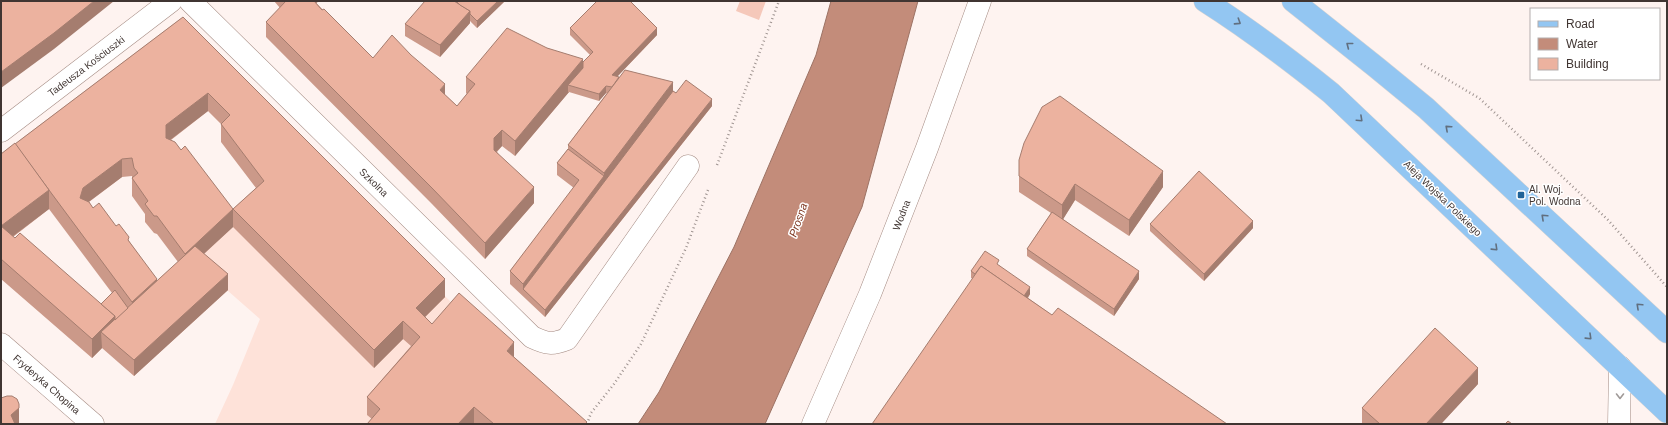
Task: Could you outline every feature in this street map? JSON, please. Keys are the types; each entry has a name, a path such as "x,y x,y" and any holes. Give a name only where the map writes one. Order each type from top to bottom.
{"main road":[{"name":"Aleja Wojska Polskiego","path":"1205,1 1281,53 1331,93 1667,412"},
{"path":"1293,1 1426,108 1667,332"}],"street":[{"name":"Tadeusza Kościuszki","path":"1,131 171,1"},
{"name":"Szkolna","path":"190,1 532,337 544,343 556,343 567,338 688,166"},
{"name":"Wodna","path":"813,424 870,294 927,148 980,1"},
{"name":"Fryderyka Chopina","path":"1,344 93,424"},
{"path":"1619,424 1620,367"}],"path":[{"path":"715,170 779,1"},
{"path":"1414,60 1479,98 1612,224 1667,287"},
{"path":"587,424 591,413 614,384 641,344 686,248 710,184"}],"shaded area":[{"path":"740,1 766,1 759,20 736,11"},
{"path":"307,159 459,310 569,424 215,424 260,319 195,262"}],"water":[{"name":"Prosna","path":"831,1 918,1 862,207 765,424 638,424 659,392 734,247 816,55"}],"building":[{"path":"1,1 94,1 1,72"},
{"path":"286,1 314,1 373,58 392,35 411,55 445,84 440,90 457,106 475,84 466,77 507,28 547,48 583,59 515,141 502,130 494,138 494,150 534,187 485,243 266,22"},
{"path":"425,1 454,1 470,11 440,45 405,24"},
{"path":"456,1 498,1 477,21 470,14 470,11"},
{"path":"597,1 630,1 657,28 612,75 619,77 612,87 606,86 599,94 568,85 583,68 583,62 593,52 570,28"},
{"path":"183,17 445,279 416,308 432,324 459,293 514,342 507,351 587,422 585,424 494,424 474,407 458,424 367,424 380,409 367,397 420,337 403,321 374,350 233,209 185,254 157,216 154,216 145,204 148,201 132,178 138,173 134,168 132,158 122,159 83,188 80,198 89,202 93,208 99,203 116,226 119,224 129,237 128,240 157,279 132,302 15,144","holes":["208,93 230,115 221,124 264,181 233,209 185,146 181,150 175,142 166,138 166,125"]},
{"path":"625,70 673,82 604,173 568,145"},
{"path":"686,80 712,99 545,310 523,289 673,91 676,93"},
{"path":"1060,96 1163,171 1129,220 1075,184 1062,205 1019,176 1019,160 1024,143 1042,107"},
{"path":"15,143 49,190 1,226 1,154"},
{"path":"568,149 604,176 523,284 510,271 579,180 557,163"},
{"path":"1199,171 1253,221 1204,274 1150,224"},
{"path":"1052,212 1139,271 1114,309 1027,249"},
{"path":"1,226 15,238 20,233 115,316 92,339 1,259"},
{"path":"195,246 228,274 134,360 101,332"},
{"path":"985,251 999,260 997,264 1030,287 1024,296 981,266 975,274 971,271"},
{"path":"981,266 1052,315 1058,308 1227,424 872,424"},
{"path":"115,290 128,308 115,320 115,316 101,304"},
{"path":"1435,328 1478,368 1426,424 1380,424 1362,408"},
{"path":"12,396 17,399 19,404 19,408 11,415 15,424 1,424 1,398"},
{"path":"1508,421 1512,424 1505,424"}],"place":[{"name":"Al. Woj. Pol. Wodna","path":"1521,195"}]}
